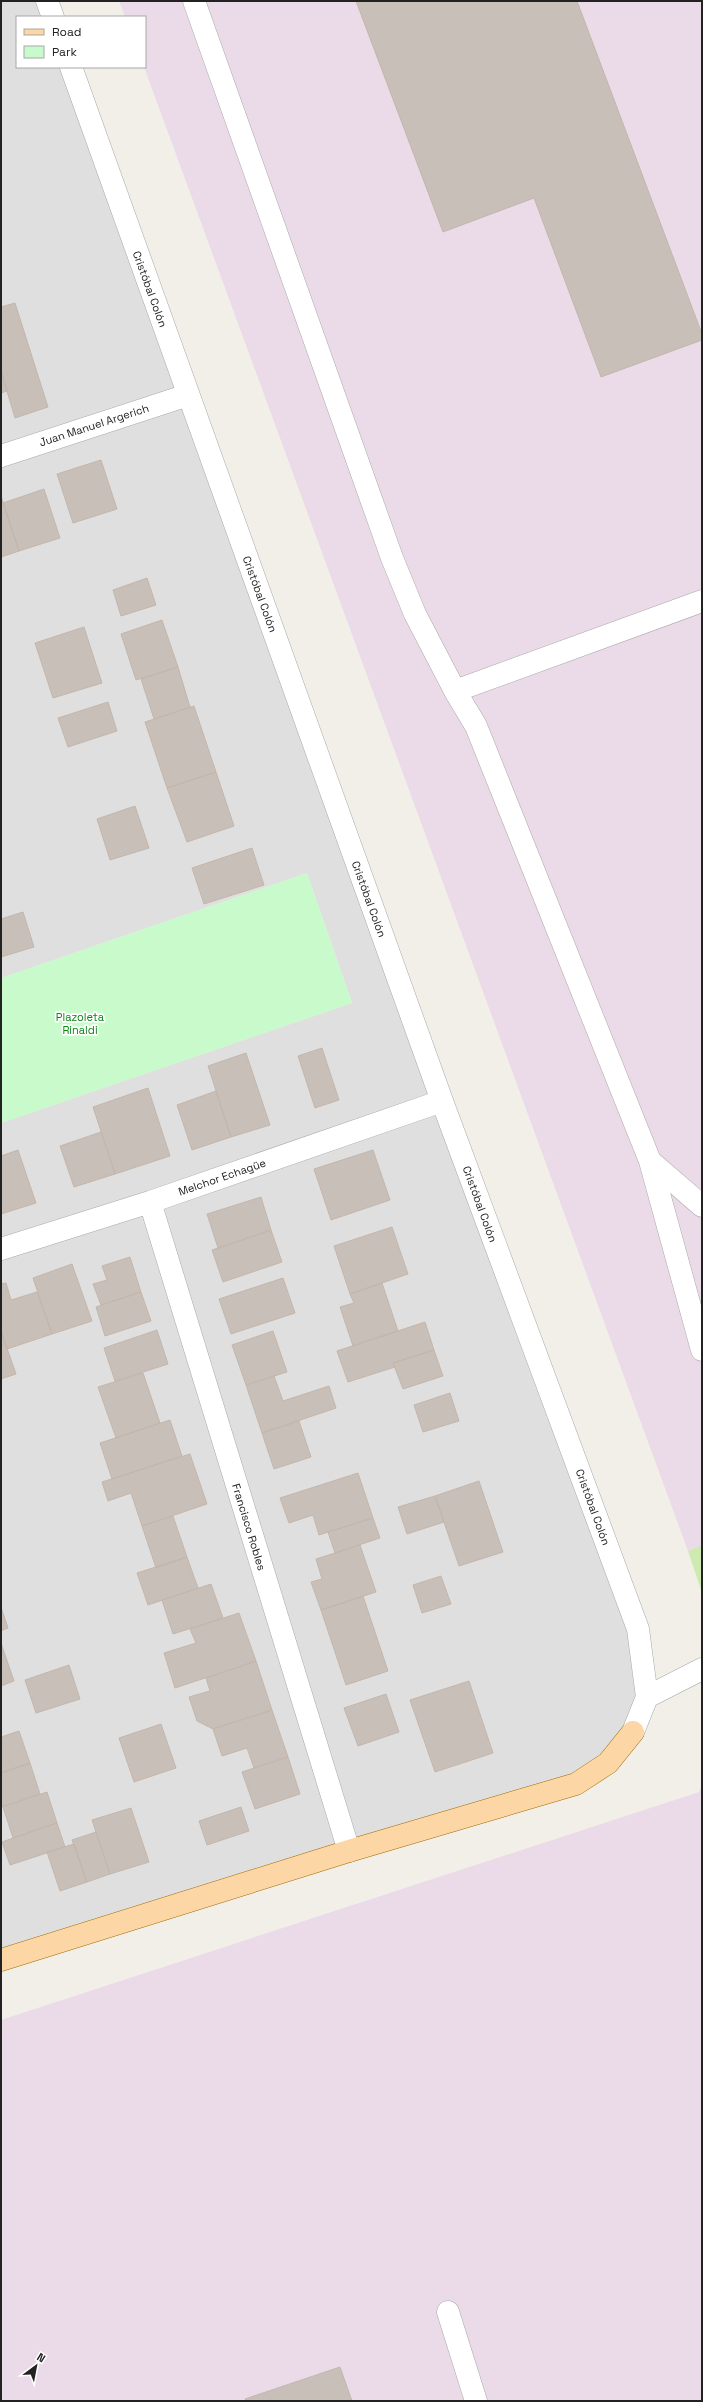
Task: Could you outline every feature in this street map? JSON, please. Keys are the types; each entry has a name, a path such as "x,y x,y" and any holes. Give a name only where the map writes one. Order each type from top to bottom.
{"main road":[{"path":"2,1956 576,1784 608,1763 633,1732"}],"street":[{"path":"47,1 53,16"},
{"path":"194,1 392,558 415,614 455,691 476,726 650,1161 702,1350"},
{"name":"Cristóbal Colón","path":"71,68 442,1101 638,1629 647,1697 633,1732"},
{"name":"Juan Manuel Argerich","path":"1,456 188,395"},
{"path":"455,691 702,601"},
{"name":"Melchor Echagüe","path":"1,1249 150,1202 442,1101"},
{"path":"650,1161 702,1206"},
{"name":"Francisco Robles","path":"150,1202 349,1851"},
{"path":"647,1697 702,1669"},
{"path":"448,2312 476,2401"}],"shaded area":[{"path":"1,1 47,1 53,16 16,16 16,68 71,68 638,1629 647,1697 608,1763 1,1960 1,1123 352,1003 307,873 1,978"},
{"path":"119,1 702,1 702,1545 688,1551 144,68 146,68 146,16 125,16"},
{"path":"702,1784 702,2401 1,2401 1,2020 699,1792"}],"green space":[{"name":"Plazoleta Rinaldi","path":"307,873 352,1003 1,1123 1,978"},
{"path":"702,1545 702,1593 688,1551"}],"building":[{"path":"356,1 577,1 702,334 702,340 601,377 534,198 443,232"},
{"path":"15,303 48,407 15,418 1,371 1,307"},
{"path":"1,371 7,391 1,393"},
{"path":"101,460 117,509 73,523 57,474"},
{"path":"44,489 60,538 19,551 3,503"},
{"path":"1,496 19,551 1,557"},
{"path":"147,578 156,605 121,616 113,590"},
{"path":"162,620 178,667 136,680 121,634"},
{"path":"84,627 102,683 53,698 35,643"},
{"path":"178,667 190,707 154,719 141,679"},
{"path":"108,702 117,731 68,747 58,718"},
{"path":"194,706 216,772 167,788 145,722"},
{"path":"216,772 234,826 187,842 167,788"},
{"path":"135,806 149,848 110,860 97,819"},
{"path":"252,848 264,885 204,904 192,868"},
{"path":"23,912 34,947 1,957 1,919"},
{"path":"322,1048 339,1100 315,1108 298,1056"},
{"path":"246,1053 270,1125 231,1137 208,1066"},
{"path":"148,1088 170,1156 115,1174 93,1107"},
{"path":"216,1091 231,1137 192,1150 177,1105"},
{"path":"101,1132 115,1174 74,1187 60,1146"},
{"path":"18,1150 36,1203 1,1214 1,1156"},
{"path":"373,1150 390,1200 331,1220 314,1169"},
{"path":"261,1197 271,1230 218,1248 207,1214"},
{"path":"392,1227 408,1274 350,1294 334,1246"},
{"path":"271,1230 282,1262 223,1282 212,1250"},
{"path":"130,1257 141,1292 101,1305 93,1284 107,1280 102,1266"},
{"path":"72,1264 92,1321 52,1334 33,1278"},
{"path":"283,1278 295,1313 231,1334 219,1299"},
{"path":"6,1283 11,1300 37,1292 52,1334 7,1349 1,1331 1,1284"},
{"path":"382,1283 398,1331 353,1346 340,1307 354,1303 350,1294"},
{"path":"141,1292 151,1321 105,1336 96,1307"},
{"path":"425,1322 434,1350 393,1363 395,1367 348,1382 337,1351"},
{"path":"157,1330 168,1364 115,1381 104,1348"},
{"path":"1,1331 16,1374 1,1379"},
{"path":"273,1331 287,1372 246,1385 232,1345"},
{"path":"434,1350 443,1376 403,1389 393,1363"},
{"path":"143,1373 160,1423 116,1438 98,1387"},
{"path":"274,1376 283,1401 329,1386 336,1408 262,1433 246,1385"},
{"path":"450,1393 459,1421 423,1432 414,1405"},
{"path":"170,1420 182,1456 112,1479 100,1443"},
{"path":"299,1421 311,1457 274,1469 262,1433"},
{"path":"190,1454 207,1504 142,1526 131,1493 108,1501 102,1482"},
{"path":"358,1473 373,1518 319,1535 313,1515 289,1523 280,1498"},
{"path":"479,1481 503,1552 459,1566 435,1496"},
{"path":"435,1496 444,1522 407,1534 398,1507"},
{"path":"173,1516 187,1557 156,1568 142,1526"},
{"path":"373,1518 380,1538 335,1553 328,1532"},
{"path":"360,1545 376,1592 321,1610 311,1582 322,1579 316,1559"},
{"path":"187,1557 198,1588 148,1605 137,1573"},
{"path":"441,1576 451,1604 422,1613 413,1585"},
{"path":"211,1584 223,1618 173,1634 162,1600"},
{"path":"363,1596 388,1671 346,1685 321,1610"},
{"path":"1,1607 8,1628 1,1631"},
{"path":"239,1613 256,1661 175,1688 164,1653 196,1643 190,1629"},
{"path":"1,1643 14,1681 1,1686"},
{"path":"256,1661 272,1710 213,1729 197,1721 189,1697 210,1691 206,1678"},
{"path":"69,1665 80,1699 36,1713 25,1680"},
{"path":"469,1681 493,1753 435,1772 410,1700"},
{"path":"386,1694 399,1732 358,1746 344,1708"},
{"path":"272,1710 288,1757 254,1768 247,1748 222,1756 213,1729"},
{"path":"161,1724 176,1768 134,1782 119,1738"},
{"path":"19,1731 30,1763 1,1773 1,1737"},
{"path":"288,1757 300,1794 255,1809 242,1772"},
{"path":"30,1763 40,1794 1,1807 1,1773"},
{"path":"47,1792 57,1823 13,1838 3,1807"},
{"path":"241,1807 249,1831 207,1845 199,1821"},
{"path":"131,1808 149,1862 110,1874 92,1820"},
{"path":"57,1823 65,1847 10,1865 2,1842"},
{"path":"96,1832 110,1874 87,1882 72,1840"},
{"path":"74,1844 87,1882 60,1891 47,1852"},
{"path":"340,2367 352,2401 246,2401 245,2399"}]}
